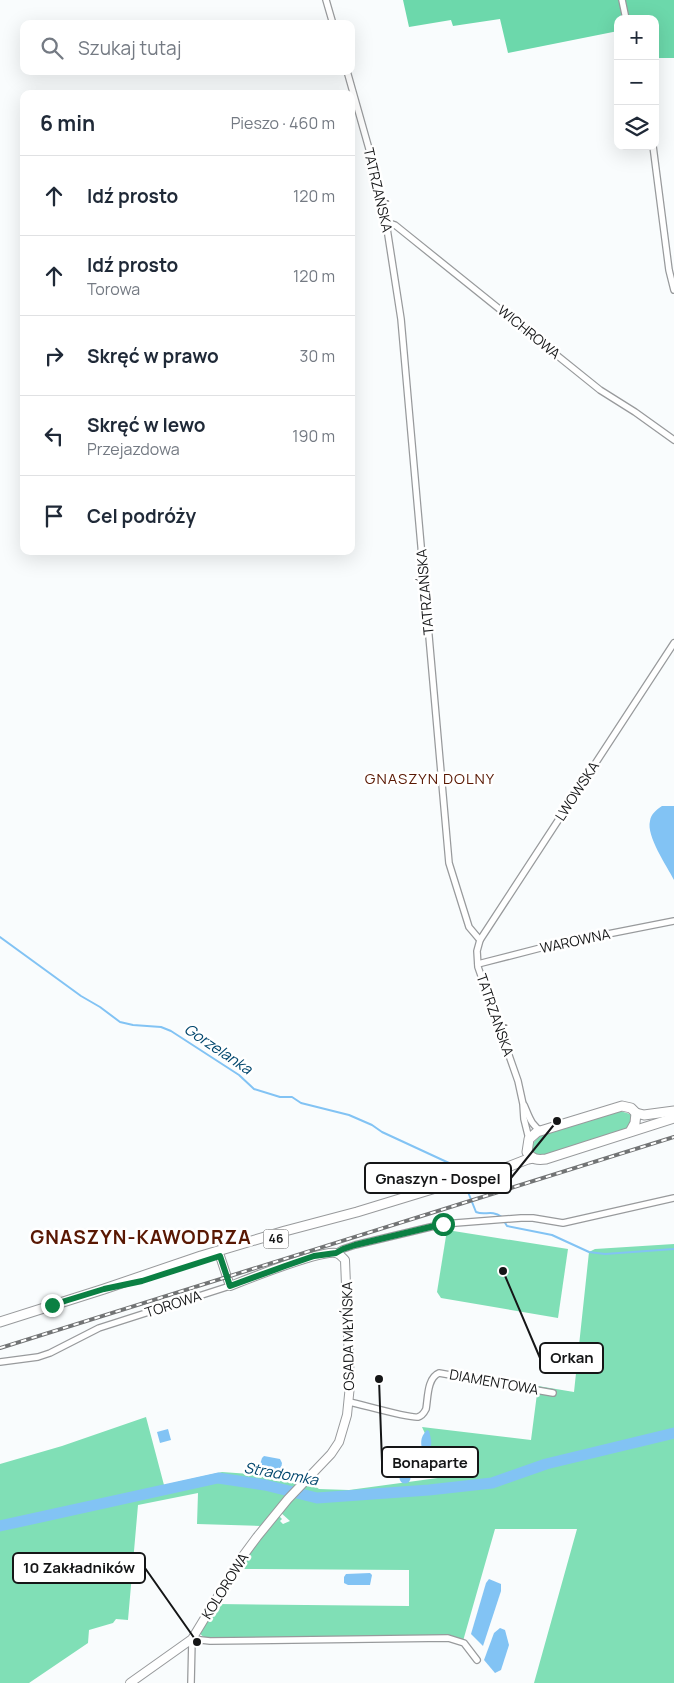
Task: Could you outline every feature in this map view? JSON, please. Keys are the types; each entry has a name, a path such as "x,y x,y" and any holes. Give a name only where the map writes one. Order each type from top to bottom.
{"main road":[{"name":"46","path":"479,1175 510,1160 528,1144 537,1132 622,1106 631,1108 636,1113 650,1115 674,1111"},
{"path":"630,1132 635,1123 636,1113"},
{"name":"46","path":"0,1322 201,1256 500,1170 522,1161 533,1158 538,1160 546,1159 674,1118"},
{"path":"528,1144 529,1156 533,1158"},
{"name":"46","path":"104,1289 142,1281 289,1236 331,1219"}],"street":[{"path":"326,0 332,20"},
{"path":"622,0 625,15"},
{"name":"TATRZAŃSKA","path":"347,75 352,90"},
{"name":"TATRZAŃSKA","path":"355,102 373,163 386,222 401,319 449,863 469,927 480,940 477,951 478,964 518,1081 528,1144"},
{"path":"654,150 669,270 674,290"},
{"name":"WICHROWA","path":"386,222 395,225 600,390 674,440"},
{"name":"LWOWSKA","path":"480,940 674,643"},
{"name":"WAROWNA","path":"478,964 552,945 674,921"},
{"name":"TATRZAŃSKA","path":"523,1104 531,1123 542,1131"},
{"path":"336,1253 355,1245 443,1224 533,1218 563,1223 674,1198"},
{"name":"OSADA MŁYŃSKA","path":"288,1499 331,1454 339,1442 349,1402 350,1376 345,1260 336,1253"},
{"name":"TOROWA","path":"0,1362 44,1355 99,1328 230,1286 314,1256 336,1253"},
{"path":"220,1256 230,1286"},
{"name":"DIAMENTOWA","path":"349,1402 418,1417 426,1409 433,1376 439,1373 553,1393"},
{"name":"KOLOROWA","path":"130,1683 192,1639 240,1560 288,1499"},
{"path":"191,1683 192,1639 210,1641 448,1638 464,1643 477,1660"}],"green space":[{"path":"403,0 674,0 674,58 659,58 659,15 614,15 614,32 508,53 500,19 453,26 451,20 409,27"},
{"path":"616,1110 633,1116 629,1127 625,1130 547,1156 538,1156 533,1153 533,1143 541,1136"},
{"path":"447,1230 568,1249 558,1318 441,1298 437,1292"},
{"path":"674,1244 674,1683 534,1683 577,1529 495,1529 463,1641 215,1639 206,1638 201,1635 200,1633 217,1604 409,1606 409,1570 238,1569 278,1515 282,1519 280,1521 283,1524 290,1521 280,1512 309,1482 319,1489 349,1490 445,1477 422,1427 531,1440 538,1386 574,1392 589,1252 595,1249"},
{"path":"146,1417 164,1485 222,1472 250,1474 282,1480 298,1477 303,1479 261,1526 197,1524 198,1493 138,1505 128,1620 116,1619 113,1623 89,1630 88,1643 29,1683 0,1683 0,1464 62,1446"}],"water":[{"path":"662,806 674,806 674,880 651,835 651,816"},
{"path":"168,1429 171,1440 160,1443 157,1432"},
{"path":"427,1430 431,1438 431,1447 423,1454 422,1438"},
{"path":"264,1456 280,1459 282,1463 280,1475 263,1474 258,1471"},
{"path":"403,1473 407,1473 410,1478 409,1482 403,1483 400,1480 400,1476"},
{"path":"370,1573 372,1575 370,1585 348,1585 344,1583 346,1574"},
{"path":"489,1579 501,1584 501,1591 483,1646 471,1634 486,1583"},
{"path":"500,1628 505,1630 509,1645 501,1670 495,1673 484,1660 494,1633"}],"waterway":[{"name":"Gorzelanka","path":"0,937 120,1022 161,1027 171,1031 239,1075 254,1089 280,1097 292,1097 301,1103 349,1115 449,1163 460,1170 463,1178"},
{"path":"464,1182 476,1212 494,1213 502,1217"},
{"path":"504,1221 507,1226 552,1235 589,1252 605,1254 674,1249"},
{"name":"Stradomka","path":"0,1526 218,1478 265,1485 317,1498 429,1490 492,1483 546,1464 674,1433"}],"railway":[{"path":"0,1348 674,1137"}],"place":[{"name":"Gnaszyn - Dospel","path":"557,1121"},
{"name":"Orkan","path":"503,1271"},
{"name":"Bonaparte","path":"379,1379"},
{"name":"10 Zakładników","path":"197,1642"}],"district":[{"name":"GNASZYN DOLNY","path":"430,779"},
{"name":"GNASZYN-KAWODRZA","path":"141,1237"}],"route":[{"path":"52,1305 104,1289 142,1281 220,1256 230,1286 314,1256 336,1253 355,1245 443,1224"}]}
